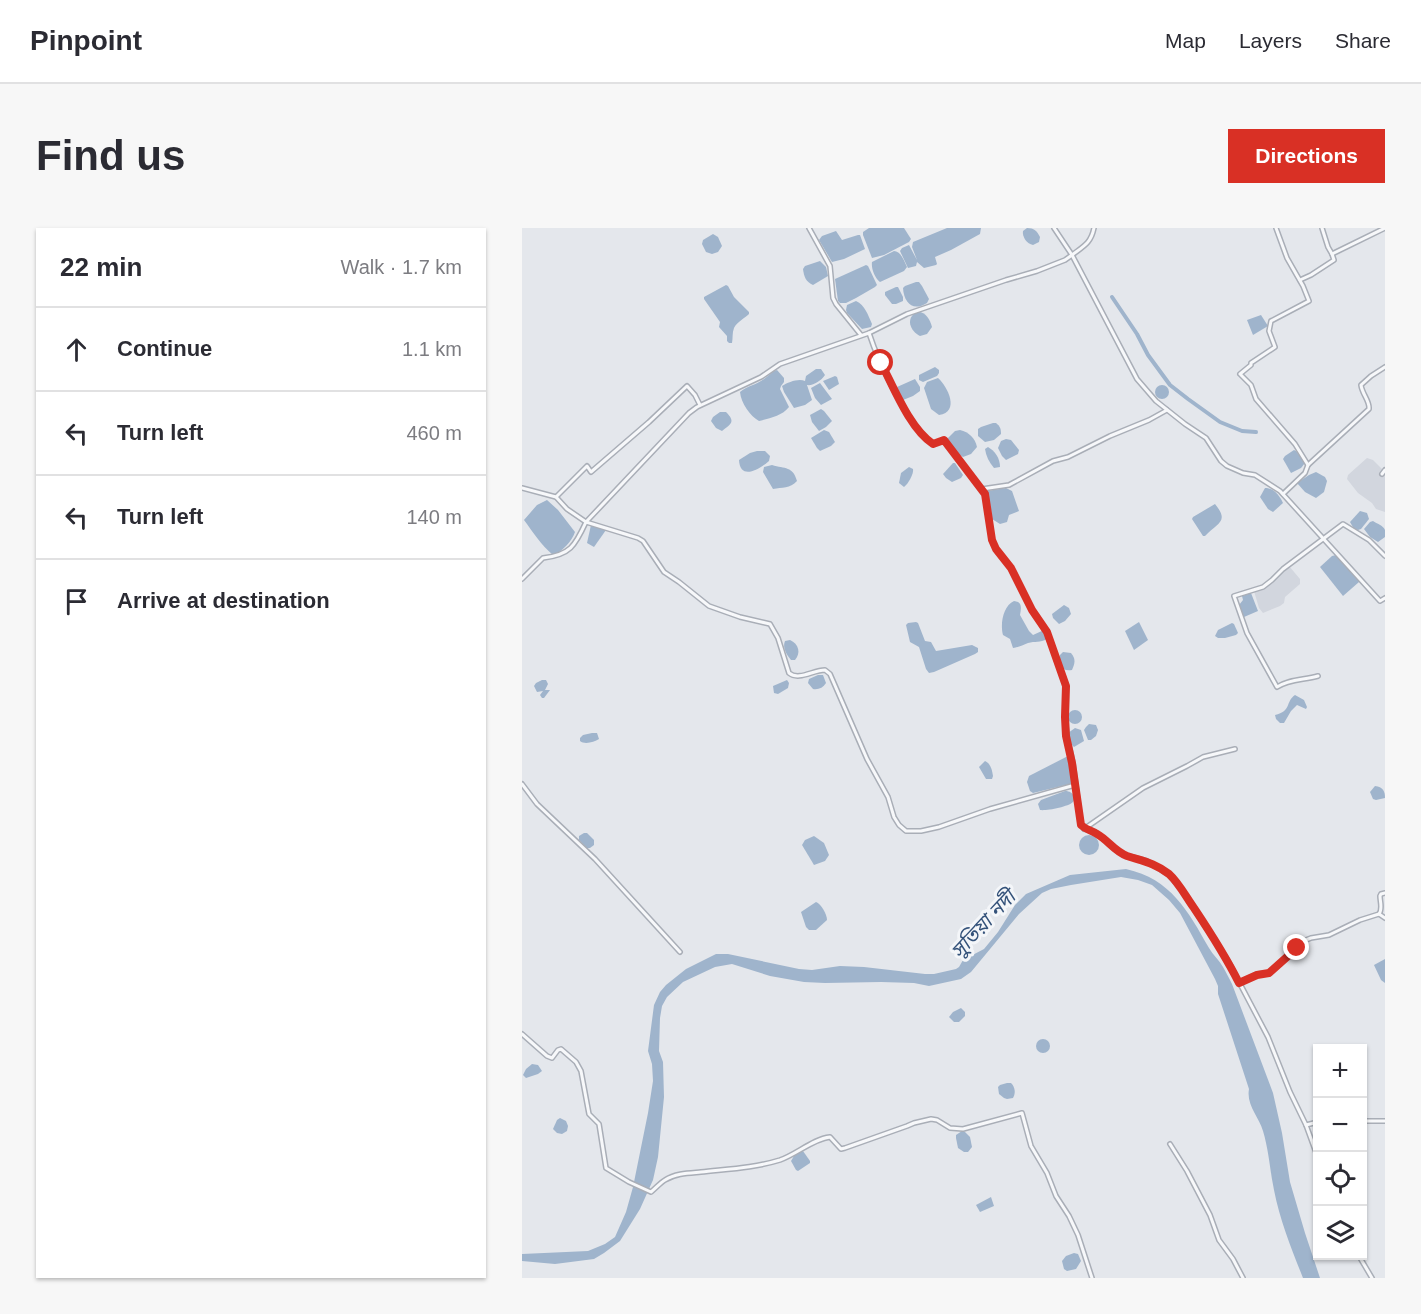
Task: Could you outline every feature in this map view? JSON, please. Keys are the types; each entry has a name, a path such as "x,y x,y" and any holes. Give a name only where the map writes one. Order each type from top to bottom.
{"street":[{"path":"809,228 830,266 833,298 861,335"},
{"path":"1054,228 1072,255 1137,380 1167,410 1206,438 1221,461 1227,466 1255,475 1280,491 1380,601 1385,598"},
{"path":"522,579 543,558 562,554 577,542 586,522 689,413 700,405 761,377 780,363 869,333 907,314 1065,260 1092,238 1094,228"},
{"path":"1276,228 1287,258 1309,301 1271,321 1269,331 1275,347 1251,363 1240,374 1251,386 1256,399 1295,444 1308,465"},
{"path":"1299,280 1334,260 1322,228"},
{"path":"1332,254 1385,228"},
{"path":"869,333 874,350 905,410 926,440 933,444 944,440 985,494 992,540 996,549 1011,568 1032,610 1047,632 1066,686 1066,736 1081,825 1084,829 1097,833 1116,850 1147,861 1169,874 1182,890 1228,961 1268,1037 1306,1125 1315,1152"},
{"path":"1283,494 1305,473 1308,465 1369,409 1370,405 1361,385 1385,367"},
{"path":"556,497 587,466 591,472 687,386 700,405"},
{"path":"981,489 1009,485 1053,461 1068,457 1110,436 1161,415 1167,410"},
{"path":"522,488 556,497 567,509 586,522 643,541 664,572 709,606 770,624 778,638 791,676 796,678 820,670 825,670 830,674 867,759 888,797 894,817 906,831 921,831 939,827 990,809 1075,785"},
{"path":"1318,676 1293,680 1277,687 1247,633 1234,597 1263,587 1283,569 1343,525 1369,540 1385,556"},
{"path":"1084,829 1143,788 1203,757 1234,749"},
{"path":"522,784 537,804 595,859 680,952"},
{"path":"1379,914 1380,896 1385,893"},
{"path":"1239,983 1257,975 1269,973 1306,940 1329,935 1360,920 1379,914"},
{"path":"1379,914 1385,918"},
{"path":"522,1034 552,1059 561,1049 576,1062 581,1071 588,1114 599,1124 606,1168 651,1192 666,1179 677,1175 747,1167 779,1160 826,1137 830,1137 841,1149 844,1149 922,1121 937,1120 950,1128 963,1129 1023,1113 1031,1146 1078,1235 1092,1278"},
{"path":"1367,1121 1385,1121"},
{"path":"1306,1125 1313,1123"},
{"path":"1170,1144 1210,1215 1219,1240 1243,1278"},
{"path":"1361,1260 1372,1278"}],"shaded area":[{"path":"1367,458 1373,460 1385,472 1385,512 1376,509 1372,503 1358,493 1347,479 1348,475"},
{"path":"1289,566 1300,579 1300,584 1285,597 1284,603 1263,613 1259,608 1254,591 1261,590 1275,580"}],"water":[{"path":"869,228 904,228 911,239 884,255 872,258 863,235 863,232"},
{"path":"947,228 981,228 980,234 935,257 936,265 924,268 917,262 916,266 908,268 900,251 902,248 909,245 917,260 912,247 913,242"},
{"path":"1027,228 1036,232 1040,237 1039,242 1033,245 1027,242 1023,231"},
{"path":"836,231 842,240 860,235 865,249 832,262 819,240 822,236"},
{"path":"713,234 718,237 722,246 718,252 712,254 706,252 702,244 703,240"},
{"path":"894,251 900,254 907,267 904,271 880,282 872,268 872,262"},
{"path":"820,261 826,267 828,276 813,285 806,279 803,269 805,266"},
{"path":"866,265 877,285 846,303 840,303 835,279"},
{"path":"919,282 929,299 927,303 917,307 907,302 903,288"},
{"path":"726,285 749,312 734,328 732,343 727,341 727,336 719,327 720,322 704,299"},
{"path":"896,287 903,301 892,304 885,292"},
{"path":"856,301 866,311 872,324 871,327 862,329 847,313 847,305"},
{"path":"917,312 927,316 932,327 927,334 920,336 910,324 911,318"},
{"path":"1261,315 1268,326 1253,335 1247,320"},
{"path":"935,367 939,370 937,376 923,382 919,380 919,375"},
{"path":"816,369 821,369 825,375 817,383 807,385 812,400 794,408 782,386 794,381 805,381 806,376"},
{"path":"777,370 784,378 780,389 789,407 779,415 759,421 746,409 740,392"},
{"path":"835,376 839,384 829,390 823,381"},
{"path":"938,378 948,393 951,404 945,413 939,415 931,409 924,388 927,382"},
{"path":"915,379 920,391 903,400 897,387"},
{"path":"820,383 832,399 821,405 811,388"},
{"path":"1162,385 1167,387 1169,392 1167,397 1162,399 1157,397 1155,392 1157,387"},
{"path":"821,409 832,421 819,431 810,415"},
{"path":"720,412 726,412 732,421 722,431 716,428 711,421"},
{"path":"993,423 998,425 1001,434 994,440 985,442 978,436 978,429"},
{"path":"824,430 829,432 835,442 820,451 811,438"},
{"path":"960,430 971,436 977,447 971,454 963,457 954,451 947,439 955,431"},
{"path":"1011,440 1019,450 1018,454 1006,460 998,448 1001,441"},
{"path":"988,447 997,455 1000,467 994,468 989,461 985,449"},
{"path":"1294,450 1305,463 1291,473 1283,459"},
{"path":"757,451 765,451 770,456 769,461 756,470 747,472 743,470 739,460"},
{"path":"953,463 963,475 952,482 943,474"},
{"path":"772,465 791,470 797,481 789,487 773,489 763,472 764,467"},
{"path":"909,467 913,469 913,474 904,487 899,483 901,473"},
{"path":"1316,472 1325,477 1327,481 1324,492 1316,498 1305,492 1297,483"},
{"path":"1006,488 1012,491 1019,511 1009,515 1007,522 1000,524 992,519 987,491"},
{"path":"1265,488 1276,492 1283,503 1273,512 1268,509 1260,497"},
{"path":"547,500 575,532 566,546 553,555 524,520 537,505"},
{"path":"1215,504 1222,519 1203,536 1192,519"},
{"path":"1360,511 1367,513 1369,519 1358,530 1354,529 1350,522"},
{"path":"1373,521 1385,530 1385,537 1378,542 1364,529"},
{"path":"591,525 606,530 594,547 587,543"},
{"path":"1336,555 1359,580 1343,596 1320,567"},
{"path":"1251,593 1258,611 1244,617 1239,605 1243,600 1242,596"},
{"path":"1014,601 1020,604 1020,615 1029,631 1033,635 1044,630 1047,639 1013,648 1010,639 1003,635 1002,626 1005,611"},
{"path":"1064,605 1069,608 1071,614 1059,624 1052,614"},
{"path":"916,622 925,641 931,642 936,651 972,645 978,648 978,652 929,673 919,647 910,642 906,625"},
{"path":"1139,622 1148,640 1134,650 1125,631"},
{"path":"1232,623 1238,633 1236,635 1225,638 1215,636 1218,630"},
{"path":"790,640 798,649 795,660 791,660 785,649 785,641"},
{"path":"1063,652 1071,653 1074,657 1072,670 1065,670 1061,667 1059,658"},
{"path":"823,675 826,683 820,688 813,689 808,683 809,679"},
{"path":"546,680 548,684 545,690 550,690 544,698 540,695 543,691 537,692 534,686"},
{"path":"787,680 788,688 778,694 774,693 773,686"},
{"path":"1295,695 1304,700 1306,709 1297,705 1284,723 1280,723 1275,715 1286,709"},
{"path":"1075,710 1080,712 1082,717 1080,722 1075,724 1070,722 1068,717 1070,712"},
{"path":"1089,724 1096,725 1098,730 1096,736 1091,740 1088,740 1084,730"},
{"path":"1075,728 1081,730 1084,741 1074,747 1068,733"},
{"path":"597,733 599,739 587,743 580,741 583,735"},
{"path":"1068,756 1074,783 1033,793 1030,791 1027,782 1029,776"},
{"path":"985,761 991,767 992,779 986,779 979,767"},
{"path":"1375,786 1383,790 1385,798 1373,799 1370,792"},
{"path":"1065,791 1071,792 1075,797 1073,802 1067,806 1040,810 1038,804 1041,800"},
{"path":"584,833 594,840 594,845 590,848 579,840 579,836"},
{"path":"1089,835 1096,838 1099,845 1096,852 1089,855 1082,852 1079,845 1082,838"},
{"path":"814,836 824,843 829,855 825,861 814,865 802,845 805,840"},
{"path":"1126,869 1155,880 1185,909 1221,964 1232,984 1273,1093 1290,1182 1320,1278 1303,1278 1287,1235 1277,1202 1263,1131 1249,1100 1249,1089 1215,979 1180,913 1169,900 1152,885 1121,877 1051,889 1042,893 1019,914 971,972 961,979 929,986 914,983 804,982 770,976 732,964 715,967 683,982 667,997 662,1006 659,1051 663,1062 664,1097 658,1157 653,1180 640,1209 620,1241 594,1259 555,1264 522,1261 522,1254 588,1251 615,1237 626,1212 633,1187 648,1113 653,1081 652,1064 648,1051 654,1005 666,985 686,969 716,954 728,954 812,970 840,966 934,974 956,969 963,960 984,949 1015,905 1026,894 1070,875"},
{"path":"816,902 820,905 827,920 816,930 809,930 801,912"},
{"path":"1385,959 1385,983 1381,980 1374,965"},
{"path":"961,1008 965,1016 959,1022 954,1022 949,1017"},
{"path":"1040,1039 1046,1039 1050,1046 1046,1053 1040,1053 1036,1049 1036,1043"},
{"path":"532,1064 538,1065 542,1071 526,1078 523,1075"},
{"path":"1011,1083 1014,1088 1013,1098 1007,1099 999,1094 998,1087"},
{"path":"560,1118 566,1121 568,1126 567,1131 562,1134 553,1129"},
{"path":"962,1131 970,1137 972,1147 968,1152 958,1148 956,1135"},
{"path":"803,1151 810,1163 798,1171 791,1161 794,1156"},
{"path":"991,1197 994,1206 980,1212 976,1205"},
{"path":"1078,1254 1081,1261 1076,1269 1067,1271 1062,1261 1066,1256"}],"waterway":[{"path":"1112,297 1148,355 1170,385 1220,422 1242,431 1256,432"}],"route":[{"path":"881,363 905,410 926,440 933,444 944,440 985,494 992,540 996,549 1011,568 1032,610 1047,632 1066,686 1066,736 1081,825 1084,829 1097,833 1116,850 1147,861 1169,874 1203,922 1239,983 1257,975 1269,973 1297,948"}],"water label":[{"name":"সুতিয়া নদী","path":"983,924"}]}
